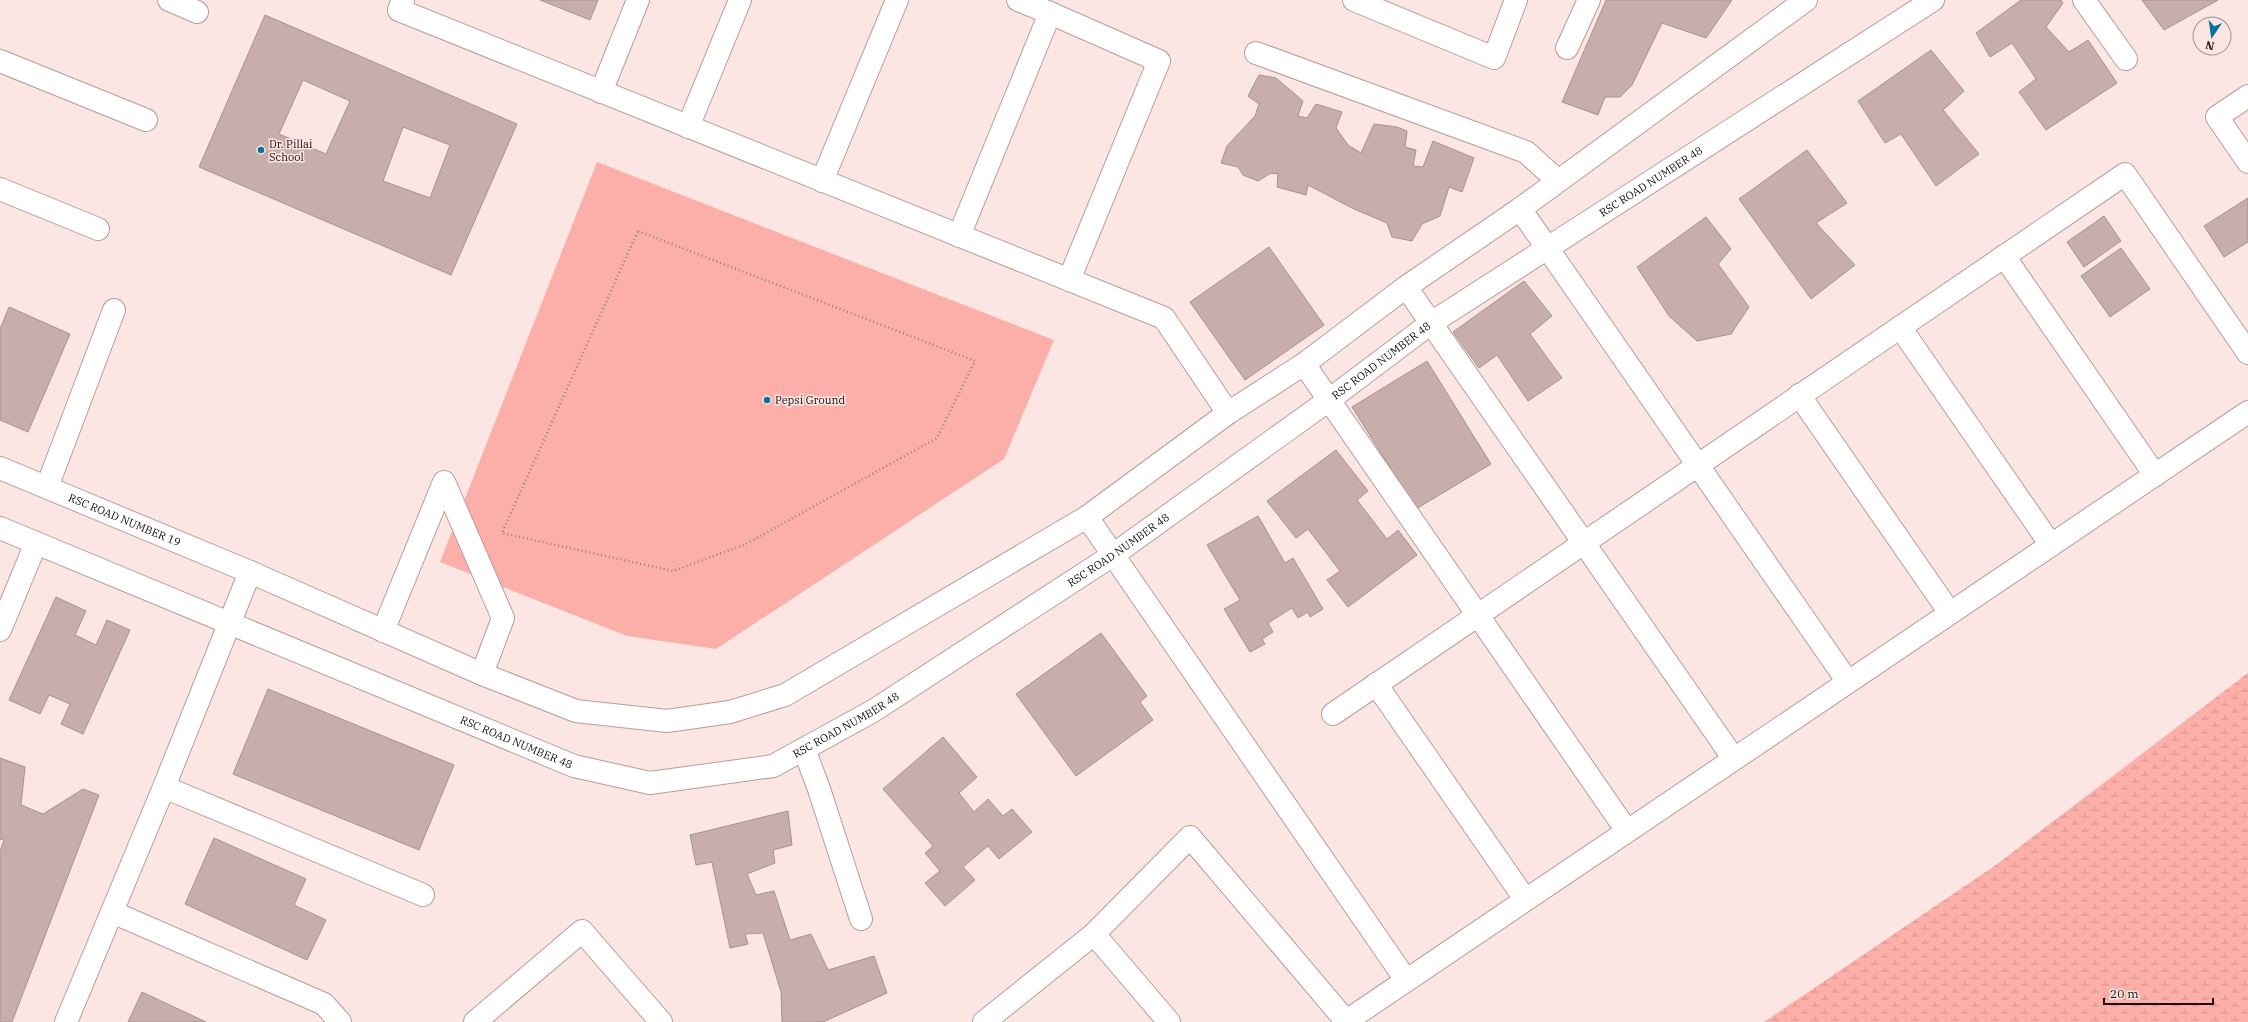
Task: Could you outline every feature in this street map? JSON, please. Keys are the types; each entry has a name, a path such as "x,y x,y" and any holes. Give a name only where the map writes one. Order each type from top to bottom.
{"street":[{"path":"169,0 197,12"},
{"path":"601,92 638,0"},
{"path":"688,127 740,0"},
{"path":"822,181 897,0"},
{"path":"1018,0 1160,61 1069,280"},
{"path":"1357,1 1494,58 1516,0"},
{"path":"1567,48 1589,0"},
{"path":"66,1022 164,787 250,572 482,674 576,712 667,721 730,712 784,695 1087,518 1228,414 1304,364 1406,286 1520,209 1806,0"},
{"name":"RSC ROAD NUMBER 48","path":"229,624 582,768 650,783 773,766 873,711 1113,555 1329,400 1431,323 1933,0"},
{"path":"2084,0 2126,59"},
{"path":"401,5 601,92 1164,318 1228,414"},
{"path":"959,236 1050,13"},
{"path":"1256,53 1526,152 1558,181"},
{"path":"0,61 146,120"},
{"path":"2248,96 2217,117 2248,162"},
{"path":"1333,714 2124,174 2248,353"},
{"path":"0,189 98,229"},
{"path":"1520,209 1848,682"},
{"path":"2004,256 2155,475"},
{"path":"1406,286 1734,759"},
{"path":"47,487 114,310"},
{"path":"1900,327 2051,545"},
{"path":"1304,364 1627,831"},
{"path":"1800,395 1950,613"},
{"path":"988,1021 1094,934 1190,837 1345,1022 2248,412"},
{"name":"RSC ROAD NUMBER 19","path":"0,468 250,572"},
{"path":"383,631 444,482 503,618 482,674"},
{"path":"1087,518 1406,980"},
{"path":"0,528 229,624"},
{"path":"0,630 36,543"},
{"path":"1376,684 1525,899"},
{"path":"804,749 819,789 860,919"},
{"path":"164,787 424,895"},
{"path":"112,912 324,1004 340,1022"},
{"path":"475,1022 582,931 661,1022"},
{"path":"1094,934 1169,1022"}],"path":[{"path":"638,231 975,361 937,438 746,544 673,571 502,533 638,231"}],"green space":[{"name":"Pepsi Ground","path":"597,162 1054,340 1004,459 716,649 627,636 440,562"},
{"path":"2248,673 2248,1022 1764,1022 1996,865"}],"building":[{"path":"540,0 598,0 590,20"},
{"path":"1606,0 1732,0 1706,38 1662,23 1632,85 1620,97 1605,97 1598,115 1562,102"},
{"path":"2021,0 2061,0 2063,3 2046,27 2069,52 2088,40 2117,83 2046,130 2019,92 2036,79 2012,43 1990,57 1976,33"},
{"path":"2142,0 2218,0 2164,30"},
{"name":"Dr. Pillai School","path":"265,15 517,124 451,275 199,167","holes":["303,80 350,101 326,154 279,134","403,127 450,145 430,198 383,181"]},
{"path":"1931,50 1964,91 1943,110 1979,154 1936,186 1901,134 1885,143 1858,101"},
{"path":"1259,75 1276,78 1303,101 1298,116 1307,118 1316,104 1342,112 1336,128 1348,145 1361,153 1374,124 1397,127 1407,131 1405,147 1416,150 1413,166 1423,167 1433,141 1474,158 1462,192 1449,187 1440,216 1422,224 1412,241 1392,237 1387,223 1354,209 1308,185 1306,195 1277,187 1278,174 1271,173 1258,181 1243,175 1238,167 1221,163 1227,146 1255,116 1259,104 1248,96"},
{"path":"1807,150 1847,203 1816,223 1855,265 1811,299 1739,199"},
{"path":"2248,198 2248,242 2224,257 2204,226"},
{"path":"2104,216 2121,241 2084,267 2067,242"},
{"path":"1706,217 1731,249 1718,264 1749,307 1731,334 1697,341 1669,316 1637,267"},
{"path":"1269,247 1324,325 1245,380 1190,302"},
{"path":"2121,248 2150,289 2110,317 2081,276"},
{"path":"1524,281 1552,316 1530,334 1562,378 1528,401 1497,355 1479,368 1453,332"},
{"path":"9,307 70,334 28,432 0,420 0,329"},
{"path":"1427,361 1491,464 1416,509 1352,407"},
{"path":"1336,450 1368,491 1357,500 1387,539 1398,530 1417,555 1348,607 1327,580 1340,571 1308,529 1296,538 1267,501"},
{"path":"1258,516 1285,563 1293,558 1323,609 1310,617 1308,612 1298,618 1292,608 1268,623 1273,632 1262,639 1265,644 1250,652 1224,609 1240,600 1207,545"},
{"path":"56,597 86,611 75,635 96,645 107,620 130,630 83,734 61,724 70,704 49,695 40,714 9,700"},
{"path":"1101,633 1147,696 1140,702 1153,720 1076,776 1016,694"},
{"path":"268,689 454,765 419,850 233,774"},
{"path":"943,737 977,777 959,793 974,812 988,799 1003,816 1012,809 1032,832 999,859 988,846 963,867 975,880 945,906 925,883 940,871 925,853 933,846 883,789"},
{"path":"0,758 25,767 21,805 43,814 83,789 99,795 12,1022 0,1022 0,851 4,840 0,839"},
{"path":"788,811 792,845 773,850 775,863 747,874 756,895 774,891 790,940 811,934 828,970 874,956 887,993 823,1022 782,1022 781,992 763,933 745,934 748,944 730,948 712,862 696,865 690,835"},
{"path":"214,838 306,879 294,905 326,920 307,960 185,904"},
{"path":"142,992 206,1022 128,1022"}],"place":[{"name":"Dr. Pillai School","path":"261,150"},
{"name":"Pepsi Ground","path":"767,400"}]}
